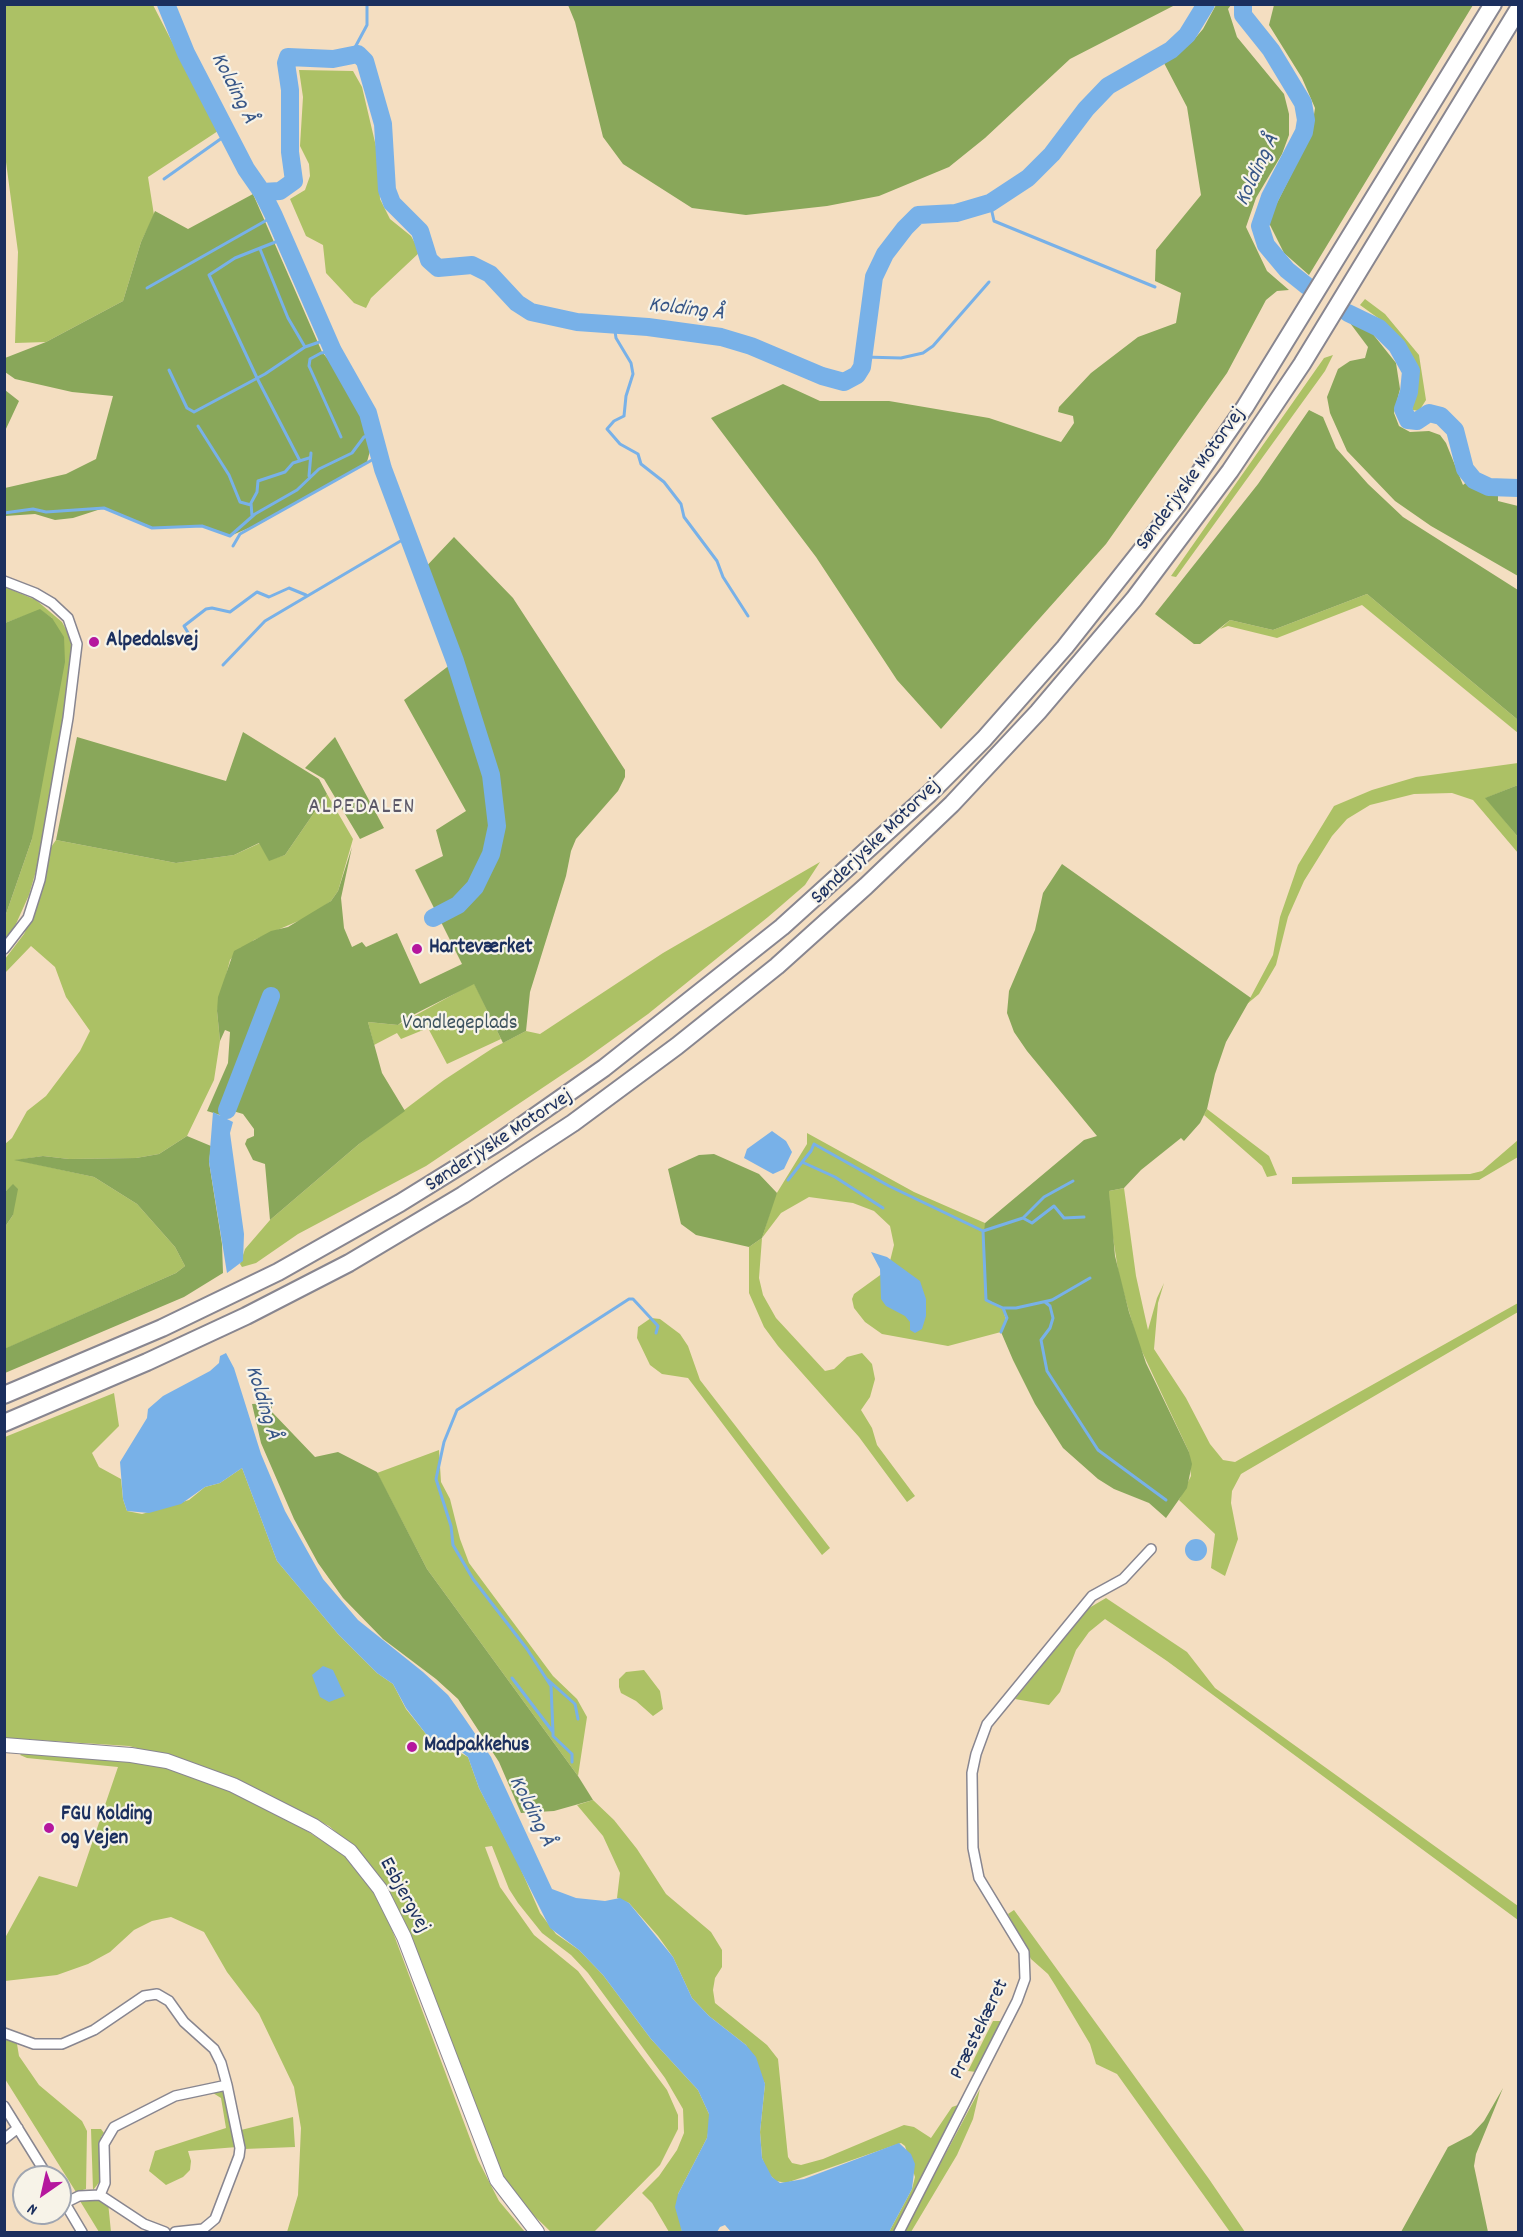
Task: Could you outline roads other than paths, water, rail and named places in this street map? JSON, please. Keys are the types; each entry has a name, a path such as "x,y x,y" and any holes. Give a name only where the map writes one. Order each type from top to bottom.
{"highway":[{"name":"Sønderjyske Motorvej","path":"4,1395 162,1328 278,1272 400,1203 500,1141 604,1068 773,934 928,794 984,739 1065,647 1178,504 1245,407 1493,4"},
{"name":"Sønderjyske Motorvej","path":"4,1423 147,1362 246,1316 349,1263 463,1195 573,1123 677,1046 777,966 866,886 952,804 1038,712 1134,598 1230,471 1302,364 1518,10"}],"main road":[{"name":"Esbjergvej","path":"4,1745 131,1755 167,1761 233,1785 314,1826 350,1851 380,1889 404,1937 497,2180 537,2232"}],"street":[{"path":"4,581 35,593 52,603 68,618 77,644 70,708 40,880 28,918 4,949"},
{"name":"Præstekæret","path":"899,2232 1017,2001 1025,1979 1024,1952 979,1878 973,1848 972,1773 987,1724 1092,1596 1123,1579 1151,1549"},
{"path":"4,2033 34,2044 62,2044 94,2030 144,1996 157,1994 169,2001 184,2022 214,2049 221,2063 227,2085 240,2148 220,2212 203,2229 176,2232"},
{"path":"100,2195 105,2183 104,2144 114,2127 175,2096 227,2085"},
{"path":"4,2106 41,2165"},
{"path":"4,2139 18,2128"},
{"path":"72,2197 100,2195 144,2224 165,2232"},
{"path":"72,2216 82,2232"}],"water":[{"path":"213,1112 233,1122 230,1133 244,1234 243,1261 227,1273 209,1162"},
{"path":"772,1131 786,1141 792,1152 784,1169 773,1174 744,1158 747,1149"},
{"path":"871,1252 887,1257 920,1281 926,1299 926,1316 922,1329 915,1333 910,1330 910,1322 905,1316 886,1306 881,1299 880,1269"},
{"path":"226,1353 234,1368 261,1454 285,1511 323,1579 358,1620 448,1695 491,1757 552,1889 576,1898 605,1901 620,1898 629,1903 673,1957 692,1998 709,2016 746,2045 756,2057 765,2084 760,2132 762,2158 772,2177 780,2183 804,2179 899,2143 911,2154 915,2164 912,2189 889,2232 731,2232 725,2225 717,2232 682,2232 675,2207 678,2194 707,2138 709,2114 698,2090 651,2039 603,1975 579,1950 550,1928 479,1788 468,1757 458,1749 437,1743 426,1734 406,1708 393,1684 377,1673 338,1634 277,1561 242,1468 220,1483 205,1487 181,1504 149,1513 127,1511 123,1499 120,1462 147,1418 148,1409 163,1396 210,1371 219,1363 220,1356"},
{"path":"1196,1539 1204,1542 1207,1550 1204,1558 1196,1561 1188,1558 1185,1550 1188,1542"},
{"path":"323,1666 333,1670 345,1696 329,1702 320,1697 312,1675"}],"waterway":[{"name":"Kolding Å","path":"166,4 186,53 246,169 262,192 274,216 333,351 368,413 383,469 455,661 491,775 497,826 491,854 475,887 458,905 433,918"},
{"path":"352,53 367,25 367,4"},
{"name":"Kolding Å","path":"262,192 280,191 294,181 290,152 290,90 286,63 288,57 333,59 358,54 365,61 383,124 387,190 392,203 420,231 429,260 438,268 472,265 490,274 517,303 531,312 577,322 648,327 721,337 751,346 822,376 844,382 857,375 862,367 874,277 885,254 905,228 918,215 956,213 990,203 1028,178 1052,154 1086,109 1108,86 1171,50 1187,35 1206,4"},
{"name":"Kolding Å","path":"1243,4 1243,15 1271,50 1303,103 1306,120 1304,132 1270,197 1260,226 1266,245 1287,270 1307,286"},
{"path":"164,179 229,133"},
{"path":"990,203 994,221 1155,287"},
{"path":"147,288 274,216"},
{"path":"283,239 235,258 209,275 257,378 300,461"},
{"path":"260,249 288,318 305,347"},
{"path":"864,357 901,358 923,353 933,346 989,282"},
{"name":"Kolding Å","path":"1348,313 1379,328 1397,346 1411,371 1409,392 1403,409 1408,420 1417,421 1429,413 1441,416 1455,430 1465,469 1474,480 1489,487 1518,488"},
{"path":"614,324 616,338 631,363 633,374 626,396 624,416 614,421 607,429 620,444 638,454 641,464 664,482 681,504 684,517 717,561 723,577 748,616"},
{"path":"169,370 187,408 194,412 265,374 305,347 328,339"},
{"path":"333,351 321,353 310,359 309,366 341,437"},
{"path":"198,426 229,475 240,502 251,505"},
{"path":"4,513 33,509 46,512 104,508 152,528 202,526 230,536 255,514 297,490 319,469 352,453 364,437 376,433"},
{"path":"233,546 240,534 372,460 378,451"},
{"path":"309,476 311,453"},
{"path":"252,516 251,503 257,492 258,481 285,472 293,463 309,458"},
{"path":"223,665 265,621 409,536"},
{"path":"193,641 184,626 206,609 230,612 257,592 269,597 289,588 306,595"},
{"path":"227,1110 271,996"},
{"path":"788,1180 814,1144 889,1186 983,1231 1023,1218 1044,1197 1073,1181"},
{"path":"802,1162 835,1177 883,1208"},
{"path":"1023,1218 1032,1223 1054,1206 1064,1218 1084,1217"},
{"path":"983,1231 986,1300 1003,1308 1016,1308 1052,1300 1090,1278"},
{"path":"553,1732 551,1686 527,1649 473,1579 453,1545 451,1526 436,1479 444,1442 457,1410 629,1299 633,1299 658,1326 656,1333"},
{"path":"1045,1302 1050,1306 1053,1318 1050,1328 1041,1340 1047,1371 1098,1450 1166,1500"},
{"path":"1001,1332 1007,1318 1003,1308"},
{"path":"512,1678 553,1732 553,1736 572,1754 572,1762"},
{"path":"548,1680 575,1704 578,1719"}],"place":[{"name":"Alpedalsvej","path":"94,642"},
{"name":"Harteværket","path":"417,949"},
{"name":"Madpakkehus","path":"412,1747"},
{"name":"FGU Kolding og Vejen","path":"49,1828"}],"district":[{"name":"ALPEDALEN","path":"362,809"}],"park label":[{"name":"Vandlegeplads","path":"460,1025"}]}
